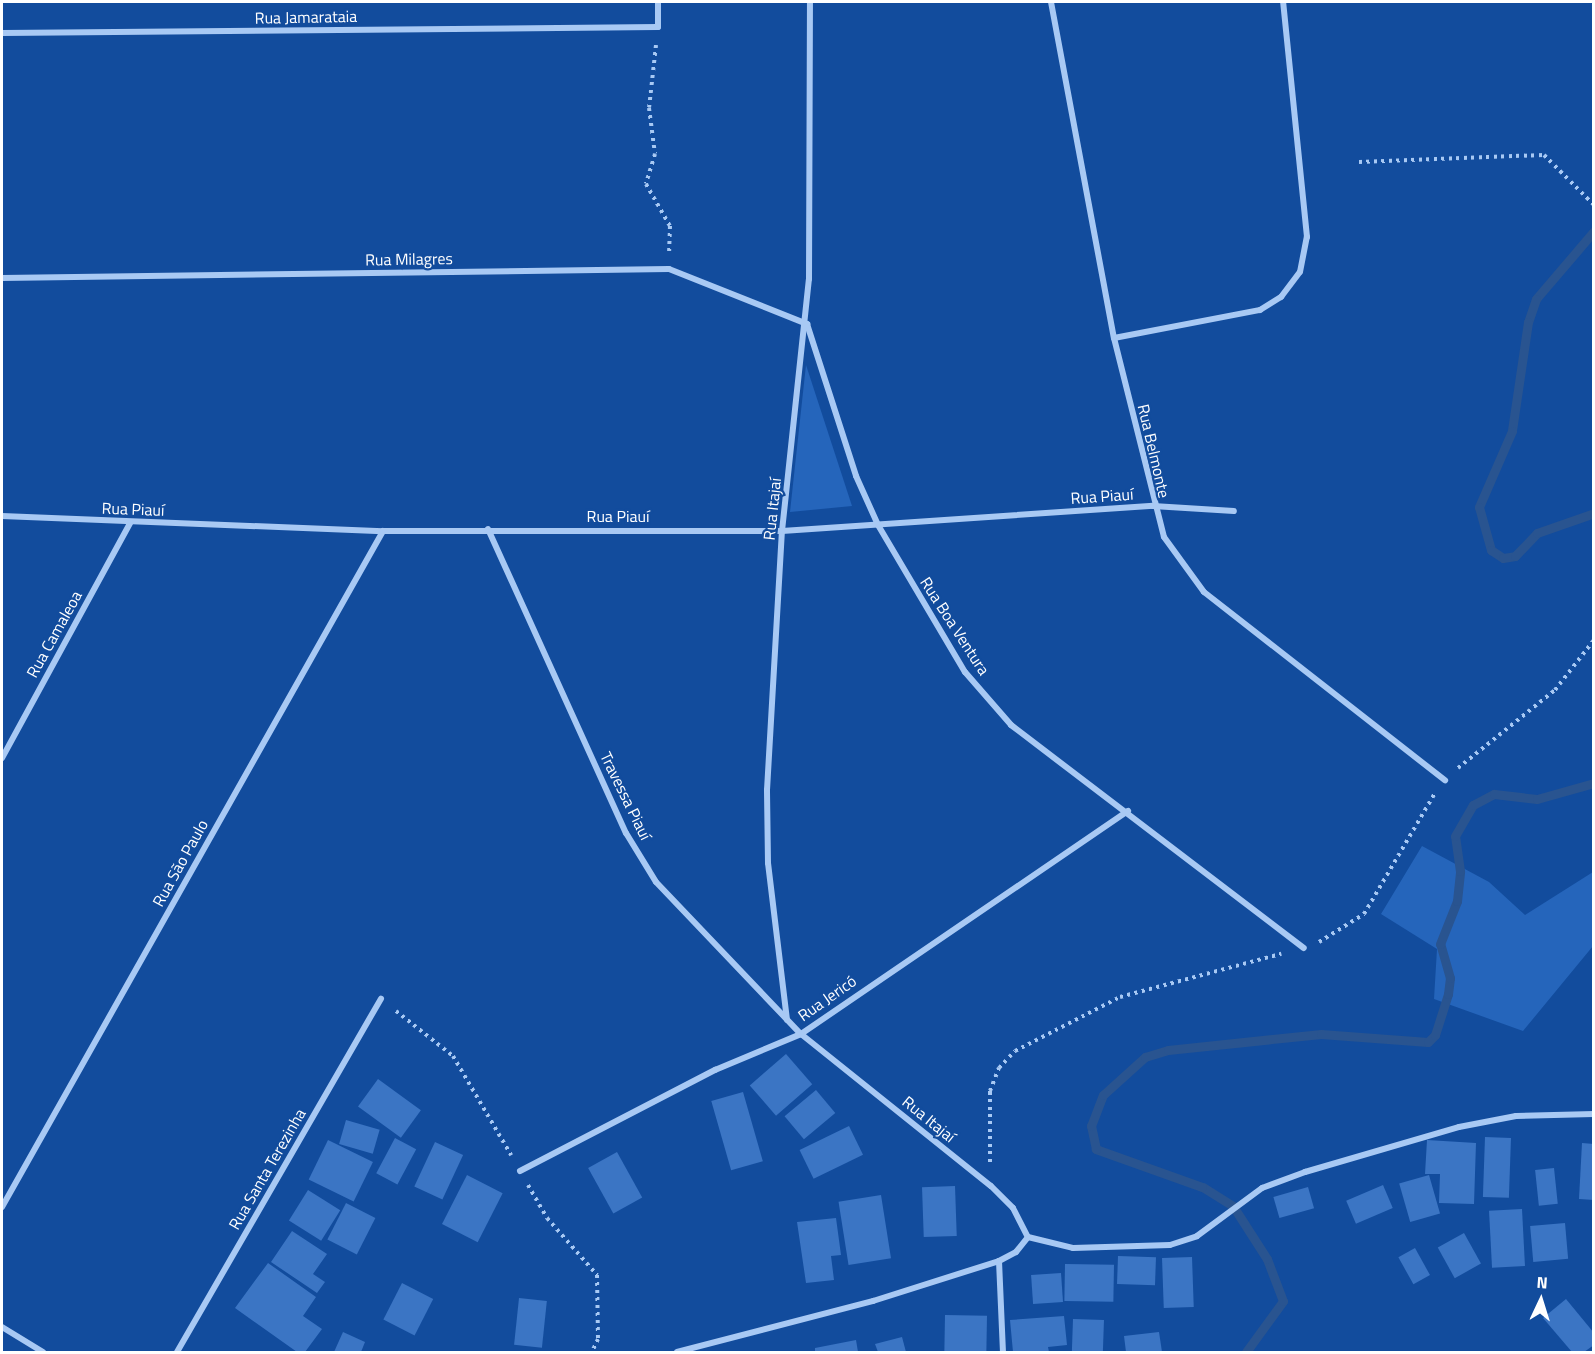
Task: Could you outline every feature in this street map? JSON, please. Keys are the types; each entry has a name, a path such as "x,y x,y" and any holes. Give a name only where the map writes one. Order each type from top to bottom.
{"street":[{"path":"657,27 658,2"},
{"name":"Rua Itajaí","path":"787,1020 768,863 767,790 782,531 807,324 810,2"},
{"name":"Rua Belmonte","path":"1051,2 1114,338 1153,506 1164,537 1204,592 1445,780"},
{"path":"1114,338 1260,310 1281,297 1300,272 1307,227 1283,2"},
{"name":"Rua Jamarataia","path":"2,33 657,27"},
{"name":"Rua Milagres","path":"2,278 669,269 807,324"},
{"name":"Rua Boa Ventura","path":"807,324 852,466 878,525 930,617 980,689 1011,725 1128,811 1304,948"},
{"name":"Rua Piauí","path":"2,516 130,523 383,531 488,529 782,531 1153,506 1234,511"},
{"name":"Rua Camaleoa","path":"2,758 130,523"},
{"name":"Travessa Piauí","path":"488,529 632,843 656,882 698,931 801,1034"},
{"name":"Rua São Paulo","path":"2,1207 383,531"},
{"name":"Rua Jericó","path":"520,1171 715,1070 801,1034 1128,811"},
{"name":"Rua Santa Terezinha","path":"177,1353 381,999"},
{"name":"Rua Itajaí","path":"801,1034 991,1186 1013,1208 1028,1237"},
{"path":"677,1353 873,1301 999,1261 1016,1252 1028,1237 1073,1248 1170,1245 1222,1221 1252,1197 1305,1172 1459,1127 1516,1116 1593,1114"},
{"path":"999,1261 1003,1353"},
{"path":"2,1326 43,1353"}],"path":[{"path":"657,27 649,108 655,154 646,184 670,226 669,269"},
{"path":"1359,162 1544,155 1593,204"}],"shaded area":[{"path":"806,365 852,506 790,512"},
{"path":"1422,846 1489,882 1525,915 1593,872 1593,946 1523,1031 1434,999 1437,949 1381,914"}],"building":[{"path":"786,1054 812,1084 776,1116 750,1085"},
{"path":"378,1079 421,1110 401,1138 358,1107"},
{"path":"816,1090 835,1113 804,1139 785,1116"},
{"path":"743,1092 763,1161 731,1170 711,1101"},
{"path":"346,1120 380,1130 373,1154 339,1144"},
{"path":"849,1126 863,1155 814,1179 800,1150"},
{"path":"1485,1137 1511,1138 1509,1198 1483,1197"},
{"path":"395,1138 416,1149 397,1185 376,1173"},
{"path":"328,1140 373,1162 354,1201 309,1180"},
{"path":"1427,1140 1476,1143 1474,1204 1439,1203 1440,1174 1425,1174"},
{"path":"435,1142 463,1155 442,1200 414,1186"},
{"path":"1582,1143 1594,1144 1594,1200 1579,1199"},
{"path":"617,1152 642,1197 613,1213 588,1168"},
{"path":"1554,1168 1558,1204 1539,1206 1535,1170"},
{"path":"467,1175 503,1193 478,1242 442,1224"},
{"path":"1429,1175 1440,1213 1410,1222 1399,1184"},
{"path":"1383,1185 1393,1208 1356,1224 1346,1201"},
{"path":"955,1186 957,1236 924,1237 922,1187"},
{"path":"1308,1187 1314,1208 1279,1218 1273,1197"},
{"path":"308,1190 340,1210 321,1241 289,1221"},
{"path":"881,1195 891,1258 849,1265 839,1202"},
{"path":"346,1203 375,1218 357,1255 327,1240"},
{"path":"1522,1209 1525,1266 1492,1268 1489,1211"},
{"path":"836,1218 841,1255 831,1256 834,1280 806,1283 797,1222"},
{"path":"1565,1223 1568,1259 1533,1262 1530,1226"},
{"path":"292,1231 327,1254 313,1274 325,1282 317,1293 271,1262"},
{"path":"1464,1233 1481,1264 1455,1278 1438,1248"},
{"path":"1415,1248 1430,1275 1413,1284 1398,1257"},
{"path":"1118,1256 1156,1257 1155,1285 1117,1284"},
{"path":"1192,1257 1194,1307 1164,1308 1162,1258"},
{"path":"268,1263 316,1297 303,1316 322,1329 305,1352 297,1352 235,1308"},
{"path":"1065,1264 1114,1265 1113,1302 1064,1301"},
{"path":"1061,1273 1063,1302 1033,1304 1031,1275"},
{"path":"402,1283 433,1299 415,1335 383,1320"},
{"path":"519,1298 547,1301 542,1348 514,1345"},
{"path":"1566,1299 1594,1333 1594,1345 1584,1352 1572,1352 1543,1318"},
{"path":"945,1315 987,1316 986,1352 944,1352"},
{"path":"1064,1316 1067,1345 1048,1347 1049,1352 1013,1352 1010,1320"},
{"path":"1073,1319 1104,1320 1103,1352 1072,1352"},
{"path":"343,1332 365,1342 361,1352 334,1352"},
{"path":"1159,1332 1162,1352 1126,1352 1124,1336"},
{"path":"902,1337 906,1352 878,1352 875,1344"},
{"path":"856,1340 858,1352 815,1352 815,1348"}],"waterway":[{"path":"1594,231 1536,299 1528,322 1512,431 1479,507 1491,550 1503,558 1515,556 1537,533 1594,513"},
{"path":"1246,1352 1283,1301 1267,1259 1233,1206 1202,1187 1096,1149 1091,1126 1103,1095 1145,1057 1168,1050 1321,1034 1428,1042 1435,1035 1448,994 1450,978 1440,944 1457,901 1460,871 1455,836 1473,805 1494,794 1537,799 1594,783"}]}
